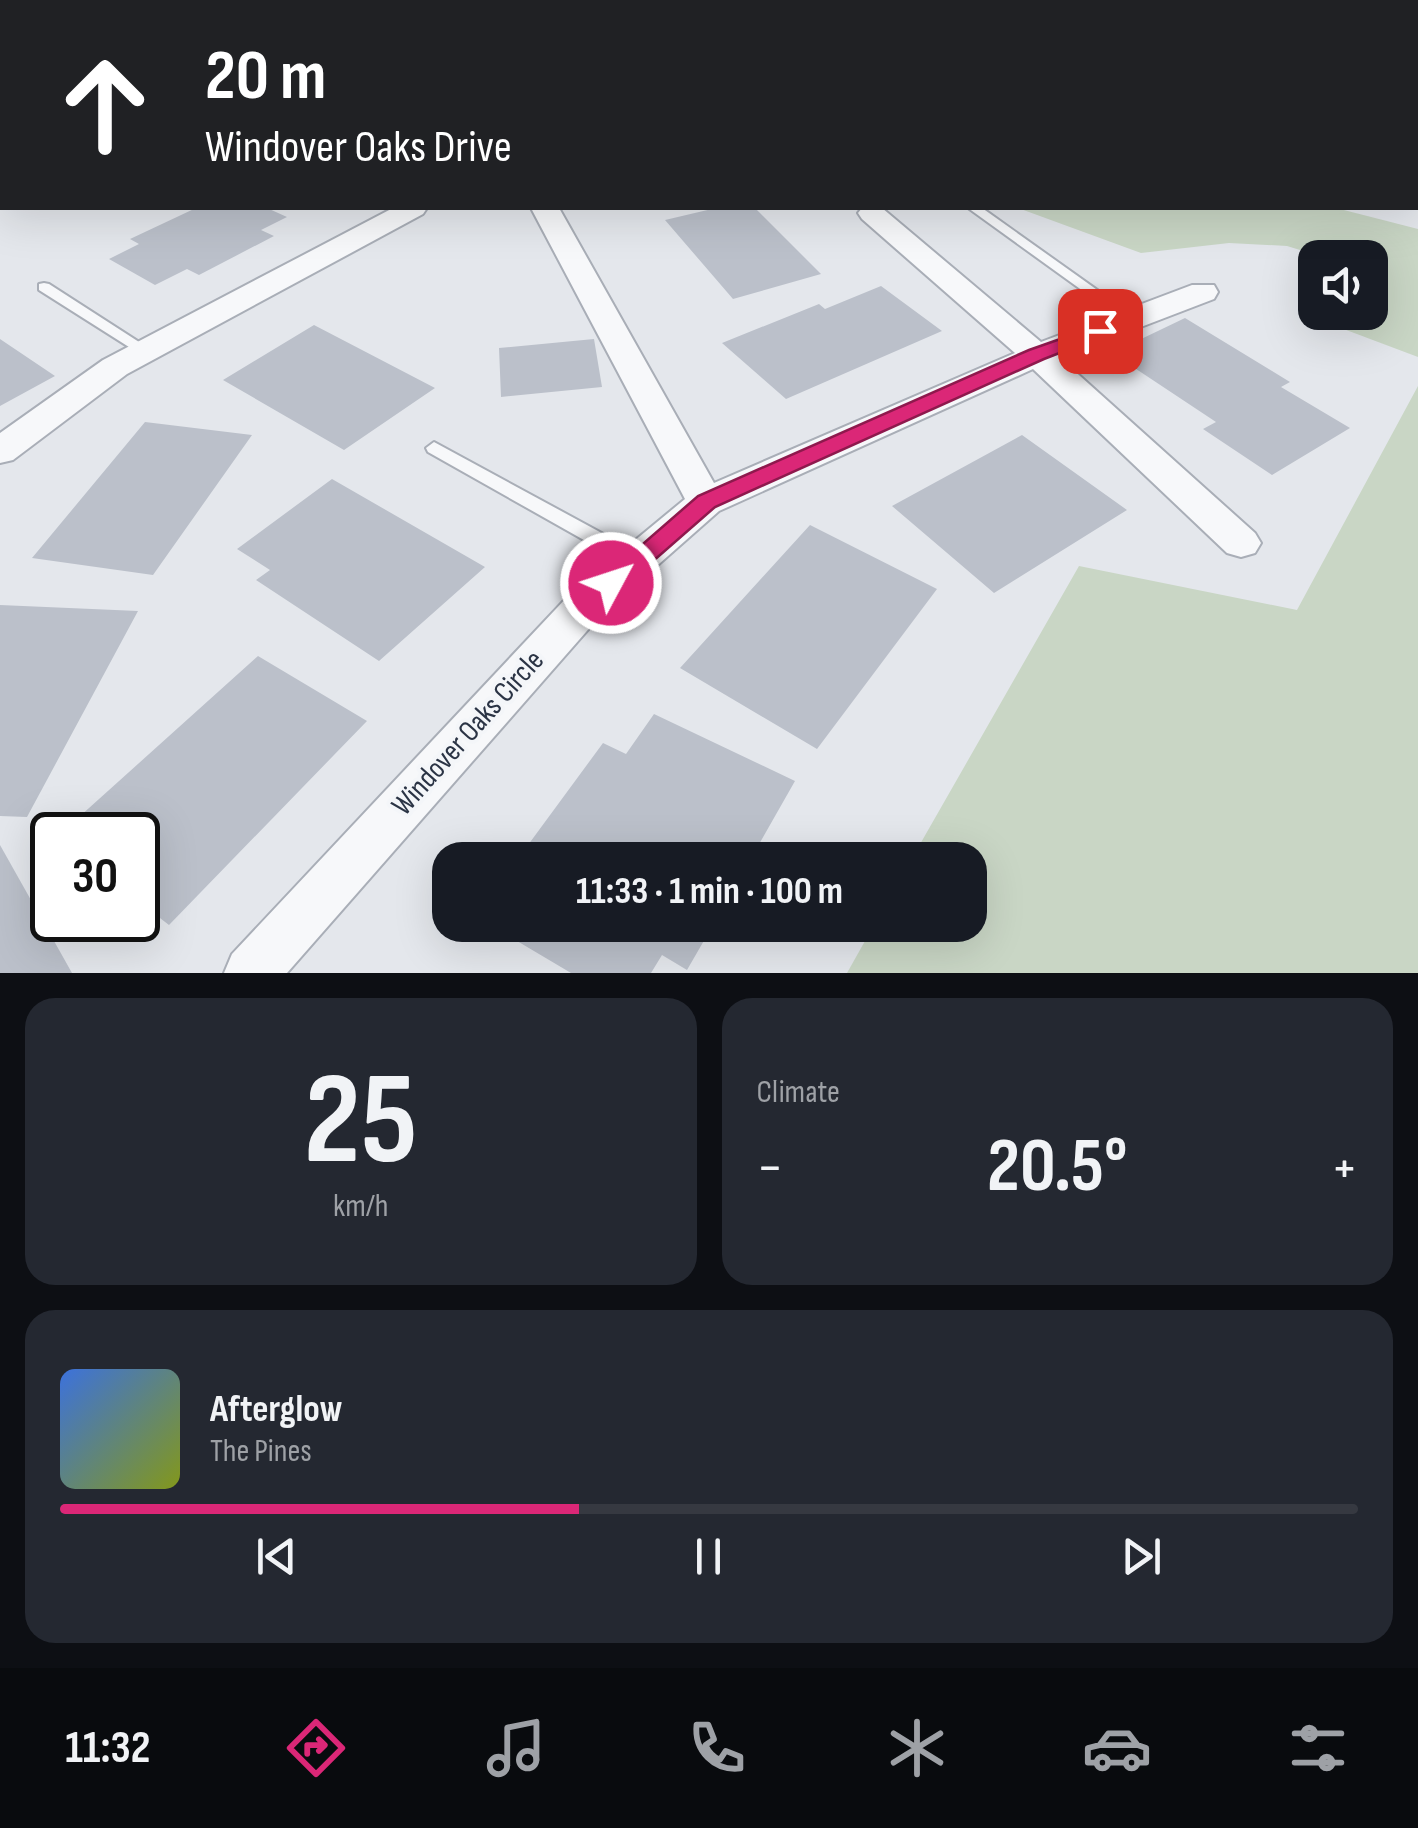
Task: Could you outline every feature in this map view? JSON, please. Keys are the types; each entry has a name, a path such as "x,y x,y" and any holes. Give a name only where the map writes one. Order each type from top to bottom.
{"street":[{"path":"0,451 114,367 409,210"},
{"path":"546,210 706,502"},
{"path":"872,213 1036,355 1241,543"},
{"name":"Windover Oaks Circle","path":"264,970 585,605 706,502 1036,355 1203,292"}],"lane":[{"path":"977,210 1131,319"},
{"path":"44,287 144,351"},
{"path":"434,448 637,561"}],"green space":[{"path":"1023,210 1344,210 1418,229 1418,357 1346,330 1388,330 1388,240 1298,240 1298,249 1229,243 1141,253"},
{"path":"1418,386 1418,973 847,973 864,942 987,942 987,842 921,842 1079,566 1297,610"}],"building":[{"path":"192,210 271,210 287,217 261,230 274,236 199,275 187,269 155,285 109,259 139,244 130,239"},
{"path":"708,210 757,210 821,274 733,299 665,220"},
{"path":"881,286 942,331 786,399 722,343 819,304 825,309"},
{"path":"1185,318 1290,382 1281,387 1350,428 1272,475 1203,429 1216,422 1112,353"},
{"path":"314,325 435,388 344,450 223,380"},
{"path":"0,339 55,376 0,406"},
{"path":"594,339 602,387 501,397 499,348"},
{"path":"145,422 252,435 153,575 32,558"},
{"path":"1022,435 1127,510 994,593 892,506"},
{"path":"332,479 485,567 379,661 256,580 270,570 237,549"},
{"path":"810,525 937,589 817,749 680,668"},
{"path":"0,605 138,611 27,817 0,816"},
{"path":"258,656 367,721 169,925 160,918 160,812 85,812"},
{"path":"654,714 795,781 760,842 530,842 603,743 626,754"},
{"path":"0,845 30,898 30,942 55,942 72,973 0,973"},
{"path":"519,942 703,942 687,970 662,955 651,973 571,973"}],"route":[{"path":"611,583 706,502 1036,355 1100,331"}]}
